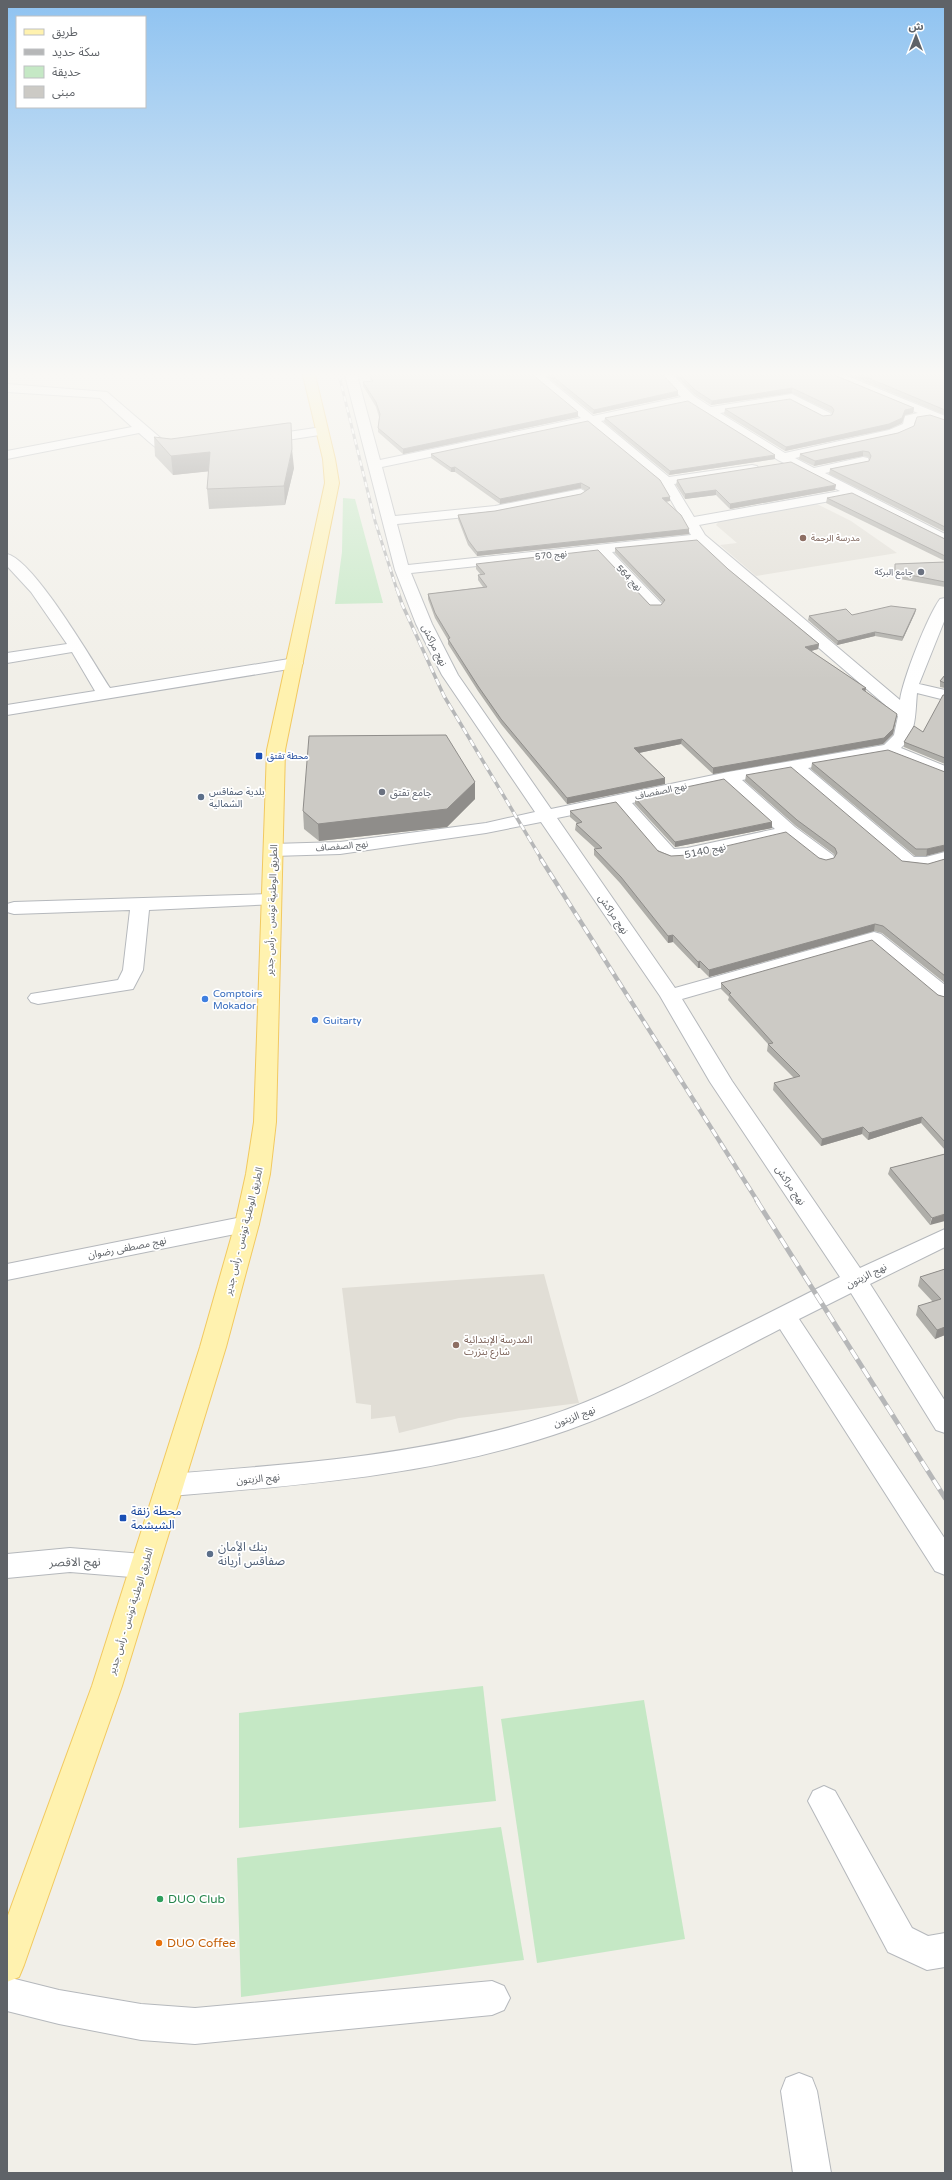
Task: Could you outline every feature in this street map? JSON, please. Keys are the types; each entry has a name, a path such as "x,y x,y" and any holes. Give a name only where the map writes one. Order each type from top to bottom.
{"main road":[{"name":"الطريق الوطنية تونس - رأس جدير","path":"7,1964 108,1686 143,1566 213,1346 247,1224 258,1174 266,1122 276,750 284,706 295,663 332,483 331,477"}],"street":[{"name":"نهج مراكش","path":"378,477 402,570 424,624 450,675 670,996 721,1082 855,1280 945,1423"},
{"path":"661,477 666,481 700,538 908,716"},
{"path":"666,481 694,477"},
{"path":"821,477 945,540"},
{"path":"390,521 495,510 581,493"},
{"path":"691,522 854,493"},
{"name":"نهج 570","path":"402,570 602,550 700,538"},
{"name":"نهج 564","path":"602,550 656,606"},
{"path":"7,558 32,582 45,599 105,694"},
{"path":"945,602 910,687 908,716 899,741 889,750 945,772"},
{"path":"928,642 945,646"},
{"path":"7,658 76,647"},
{"path":"7,710 295,663"},
{"path":"910,687 945,695"},
{"name":"نهج الصفصاف","path":"273,850 354,846 486,828 547,817 728,777 889,750"},
{"path":"796,766 909,862 927,863 945,858"},
{"path":"728,777 789,831 826,860"},
{"name":"نهج 5140","path":"620,800 666,852 671,855 687,854 789,831"},
{"path":"14,908 271,900"},
{"path":"38,998 126,985 133,970 140,904"},
{"path":"670,996 874,938 914,968 945,996"},
{"name":"نهج مصطفى رضوان","path":"7,1272 247,1224"},
{"name":"نهج الزيتون","path":"170,1485 334,1471 417,1460 496,1441 557,1423 621,1399 945,1236"},
{"path":"784,1316 945,1563"},
{"name":"نهج الاقصر","path":"7,1566 70,1560 143,1566"},
{"path":"824,1801 900,1940 927,1953 945,1950"},
{"path":"7,1994 59,2007 141,2022 195,2026 492,1998"},
{"path":"799,2091 812,2173"}],"shaded area":[{"name":"مدرسة الرحمة","path":"817,504 851,521 897,553 756,576 720,545 737,543 716,525 719,521"},
{"name":"المدرسة الإبتدائية شارع بنزرت","path":"544,1274 579,1403 459,1418 399,1433 395,1416 371,1419 371,1405 356,1403 342,1288"}],"green space":[{"path":"343,498 355,499 383,603 335,604 342,552"},
{"path":"483,1686 496,1801 239,1828 239,1713"},
{"path":"644,1700 685,1939 537,1963 501,1719"},
{"path":"501,1827 524,1960 241,1997 237,1858"}],"building":[{"path":"208,477 286,477 284,486 207,489"},
{"path":"469,477 656,477 660,480 670,497 662,498 681,515 689,529 477,552 468,540 458,515 495,511 581,494 590,488 581,483 500,499"},
{"path":"698,477 820,477 836,485 730,504 716,490 685,494 677,480"},
{"path":"845,477 945,477 945,527"},
{"path":"852,493 945,539 945,556 827,498"},
{"path":"697,540 728,569 819,644 805,647 866,688 862,689 897,714 893,729 884,738 713,768 682,739 634,748 665,778 567,798 501,719 478,686 448,639 450,638 435,613 428,594 487,587 478,575 485,574 476,564 598,550 650,605 661,605 665,600 615,548"},
{"path":"945,562 945,582 895,572 895,564"},
{"path":"891,606 916,609 903,637 875,632 838,641 809,616 846,609 852,615"},
{"path":"945,675 945,683 940,681"},
{"path":"943,695 945,695 945,758 904,742 914,726 923,732"},
{"path":"446,735 475,782 447,809 318,824 303,811 309,736"},
{"path":"888,750 945,772 945,845 927,849 916,849 812,763"},
{"path":"791,767 902,861 928,864 945,859 945,976 883,926 875,924 709,970 700,961 698,962 673,935 668,936 621,877 594,849 602,848 576,824 582,822 570,811 616,802 658,851 671,856 688,855 786,832 819,858 826,860 834,858 837,853 835,848 797,820 746,775"},
{"path":"724,779 772,822 675,842 635,798"},
{"path":"872,940 938,995 945,997 945,1142 922,1117 869,1133 863,1127 822,1139 774,1083 800,1076 768,1044 773,1043 721,983"},
{"path":"945,1154 945,1214 932,1218 890,1168"},
{"path":"945,1269 945,1327 937,1330 918,1306 941,1299 920,1277"}],"railway":[{"path":"364,477 375,521 397,590"},
{"path":"397,589 402,604 444,696 542,860"},
{"path":"541,859 758,1202"},
{"path":"757,1201 945,1498"}],"place":[{"name":"مدرسة الرحمة","path":"803,538"},
{"name":"جامع البركة","path":"921,572"},
{"name":"محطة تقتق","path":"259,756"},
{"name":"جامع تقتق","path":"382,792"},
{"name":"بلدية صفاقس الشمالية","path":"201,797"},
{"name":"Comptoirs Mokador","path":"205,999"},
{"name":"Guitarty","path":"315,1020"},
{"name":"المدرسة الإبتدائية شارع بنزرت","path":"456,1345"},
{"name":"محطة زنقة الشيشمة","path":"123,1518"},
{"name":"بنك الأمان صفاقس أريانة","path":"210,1554"},
{"name":"DUO Club","path":"160,1899"},
{"name":"DUO Coffee","path":"159,1943"}]}
